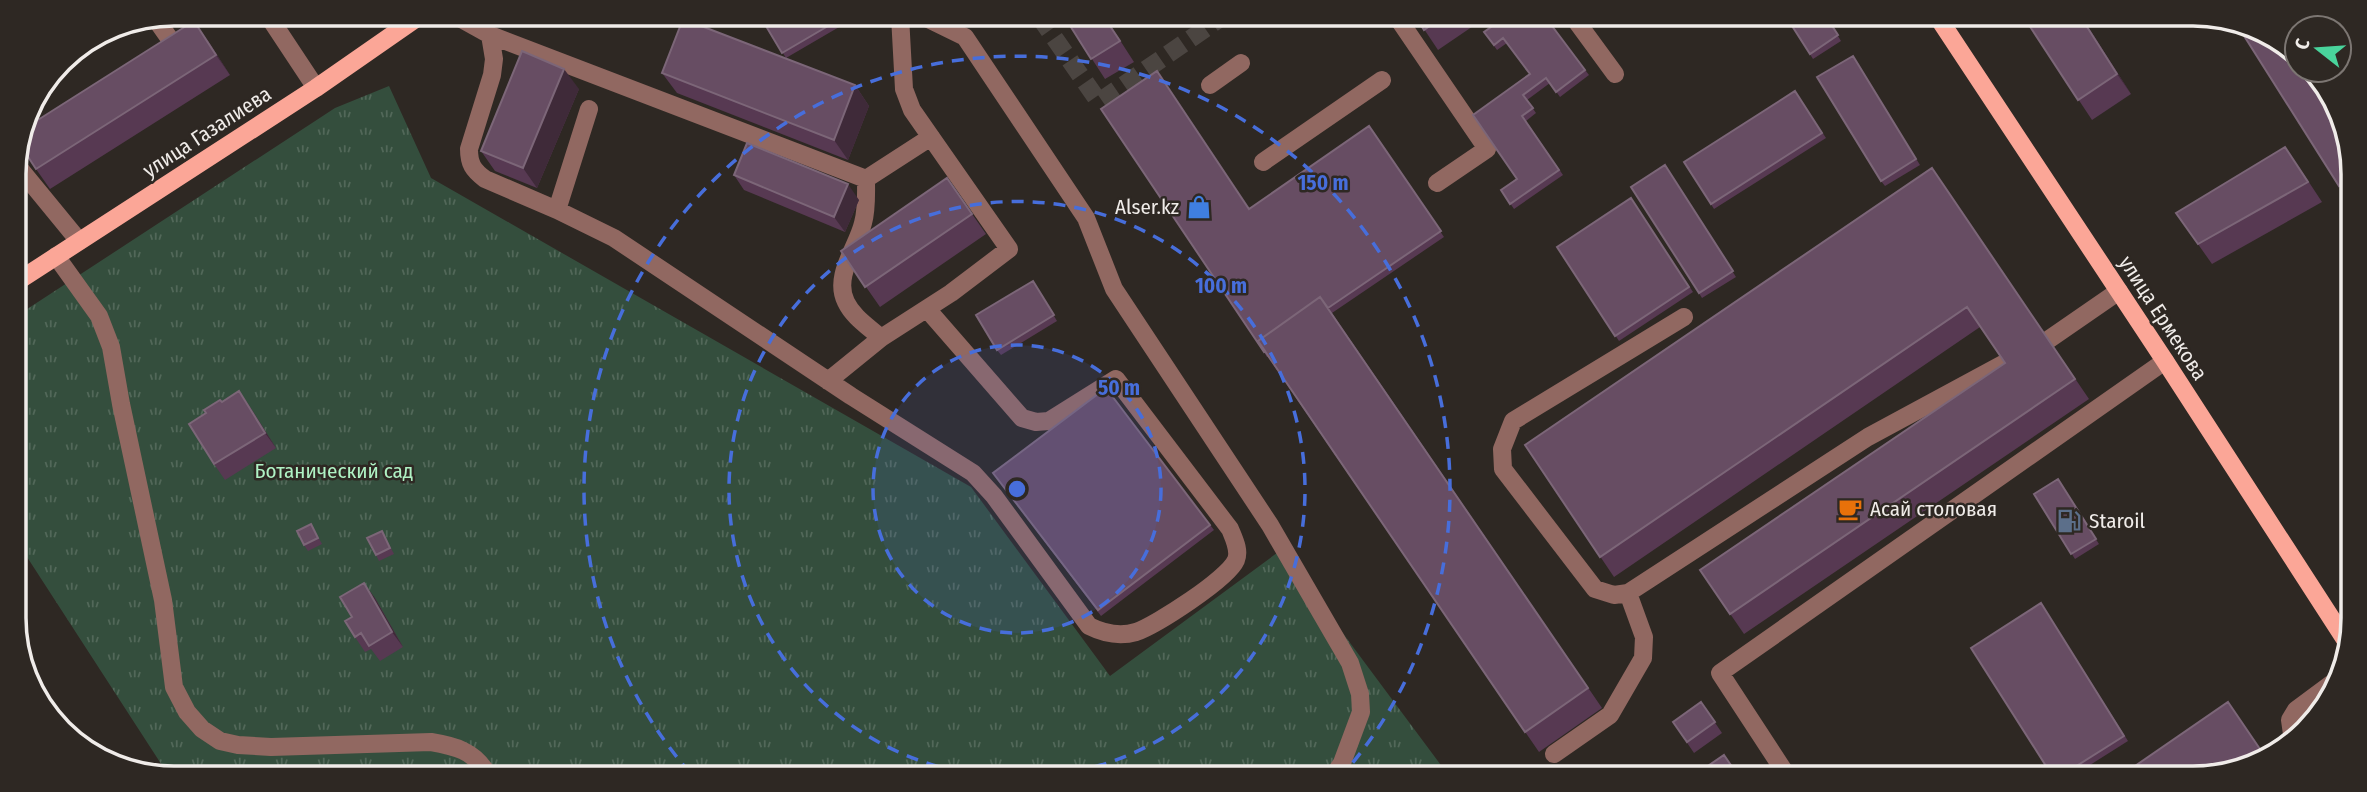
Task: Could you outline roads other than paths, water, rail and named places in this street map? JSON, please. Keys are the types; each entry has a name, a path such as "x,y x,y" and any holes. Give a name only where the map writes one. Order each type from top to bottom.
{"main road":[{"name":"улица Газалиева","path":"27,275 316,88 405,26"},
{"name":"улица Ермекова","path":"1944,26 2165,361 2339,632"}],"street":[{"path":"275,26 316,88"},
{"path":"474,26 490,35 866,179"},
{"path":"828,381 881,338 927,309 1009,249 912,110 904,89 901,26"},
{"path":"942,26 965,37 1079,206 1114,289 1270,525 1350,663 1360,694 1361,712 1340,765"},
{"path":"1403,26 1487,149 1437,183"},
{"path":"1580,26 1615,74"},
{"path":"152,59 174,45 162,27"},
{"path":"490,35 494,59 492,75 469,149 469,162 475,172 614,238 828,381 973,472 994,495 1089,626 1115,634 1135,632 1158,621 1227,572 1236,560 1237,548 1230,529 1116,379 1049,421 1035,422 1022,418 927,309"},
{"path":"1210,85 1241,63"},
{"path":"1263,162 1382,80"},
{"path":"557,210 589,109"},
{"path":"866,179 930,137"},
{"path":"27,178 79,241"},
{"path":"866,179 864,222 844,272 843,295 847,305 858,318 881,338"},
{"path":"56,256 99,316 111,347 163,600 174,687 187,712 202,729 220,741 238,745 271,747 431,742 455,746 472,755 481,766"},
{"path":"2048,340 2119,292"},
{"path":"1684,317 1513,421 1502,449 1503,469 1595,589 1614,595 1628,593 1868,438 2005,363"},
{"path":"1780,765 1720,673 2165,361"},
{"path":"1554,754 1610,715 1643,658 1644,637 1628,593"},
{"path":"2291,728 2290,720 2296,710 2320,692"}],"tunnel":[{"path":"1046,26 1099,102 1209,26"}],"place":[{"name":"Alser.kz","path":"1199,207"},
{"name":"Асай столовая","path":"1850,509"},
{"name":"Staroil","path":"2069,521"}],"park label":[{"name":"Ботанический сад","path":"334,471"}]}
